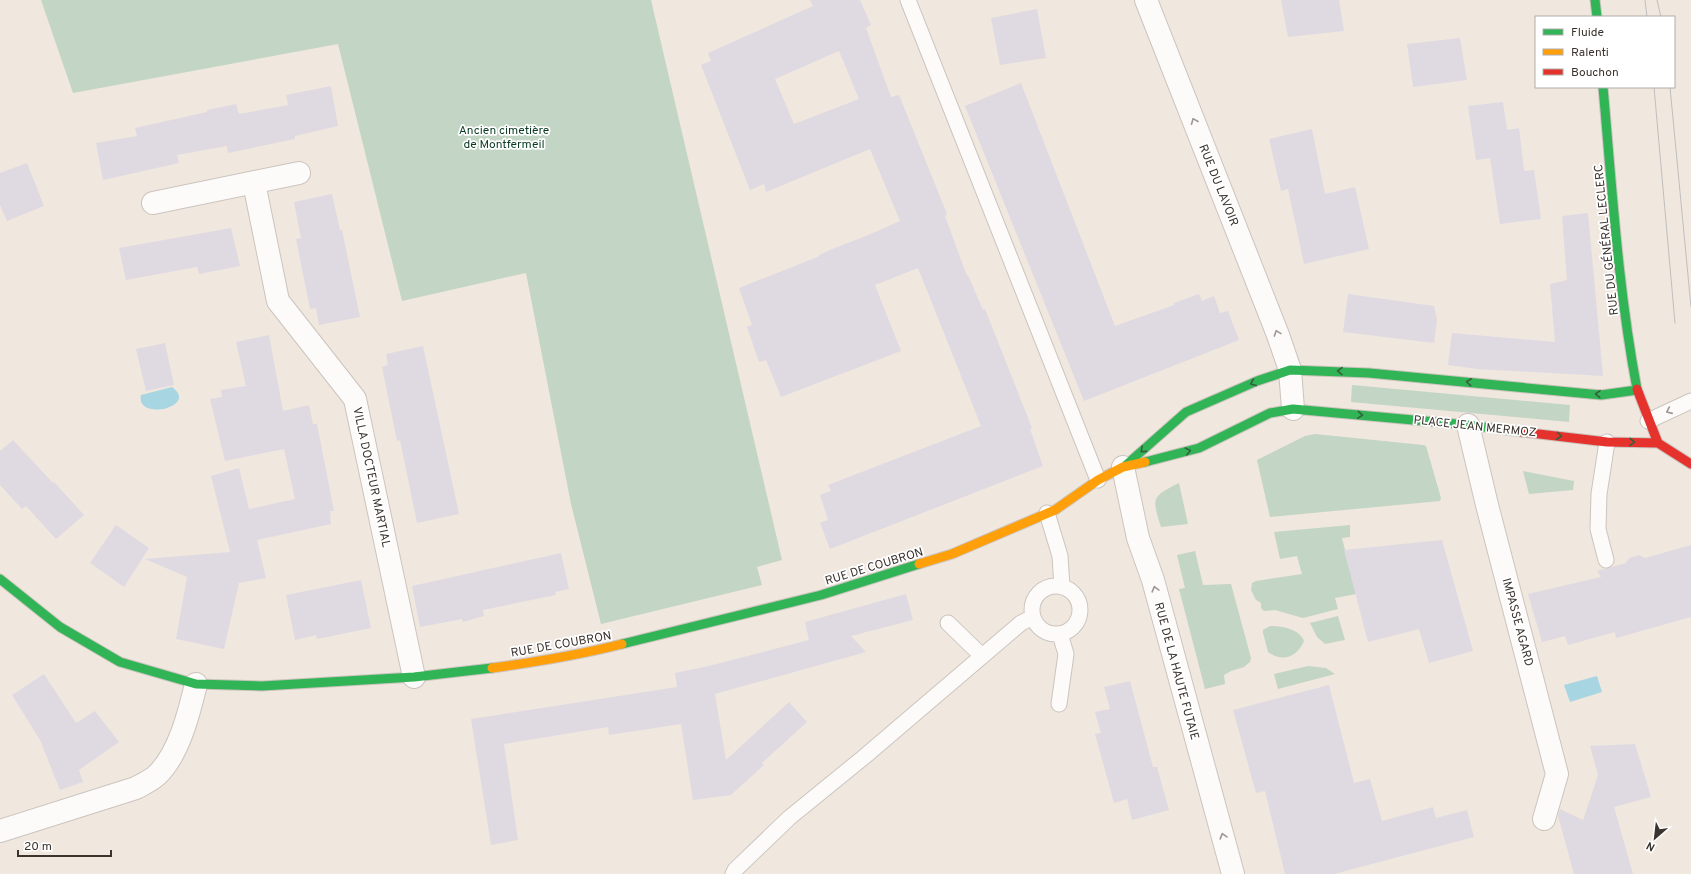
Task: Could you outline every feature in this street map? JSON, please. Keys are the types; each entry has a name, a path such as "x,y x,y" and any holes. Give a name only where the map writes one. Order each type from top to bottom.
{"street":[{"name":"RUE DU LAVOIR","path":"1146,0 1278,335 1290,370"},
{"path":"1595,0 1597,16"},
{"name":"RUE DU GÉNÉRAL LECLERC","path":"1603,88 1621,278 1630,353 1637,390 1658,443"},
{"path":"154,202 299,173"},
{"name":"VILLA DOCTEUR MARTIAL","path":"254,183 278,301 355,399 414,677"},
{"path":"1124,467 1186,412 1257,381 1290,370 1369,373 1601,395 1637,390"},
{"path":"1290,370 1293,409"},
{"name":"PLACE JEAN MERMOZ","path":"1124,467 1199,448 1270,413 1293,409 1468,425 1607,442 1658,443"},
{"name":"IMPASSE AGARD","path":"1468,425 1487,505 1557,774 1544,819"},
{"path":"1658,443 1691,464"},
{"name":"RUE DE COUBRON","path":"0,579 60,627 120,662 196,684 262,686 414,677 537,662 588,654 822,595 952,554 1055,510 1098,480 1124,467"},
{"name":"RUE DE LA HAUTE FUTAIE","path":"1124,467 1138,538 1153,580 1233,874"},
{"path":"0,831 136,788 156,776 168,763 179,738 190,708 196,684"}],"lane":[{"path":"908,0 1098,480"},
{"path":"1648,421 1691,401"},
{"path":"1606,560 1598,529 1599,494 1607,442"},
{"path":"1047,513 1060,556 1062,587"},
{"path":"1062,587 1075,596 1078,604 1078,619 1074,626 1060,634 1047,632 1036,624 1032,610 1033,603 1041,591 1048,588 1062,587"},
{"path":"733,874 735,870 789,818 864,757 1021,623 1033,617"},
{"path":"948,623 982,656"},
{"path":"1059,704 1066,654 1060,634"}],"green space":[{"name":"Ancien cimetière de Montfermeil","path":"41,0 651,0 782,560 757,567 762,585 601,624 571,504 526,273 402,301 338,44 73,93"},
{"path":"1352,385 1570,405 1569,422 1351,402"},
{"path":"1315,434 1426,446 1441,498 1440,501 1270,517 1257,460 1305,436"},
{"path":"1523,471 1574,481 1573,490 1529,494"},
{"path":"1179,483 1188,524 1161,527 1156,510 1156,499 1163,492"},
{"path":"1350,525 1350,537 1342,538 1356,594 1335,598 1338,609 1303,618 1275,610 1264,611 1261,608 1261,603 1256,600 1251,590 1252,583 1256,581 1302,574 1297,556 1280,559 1274,532"},
{"path":"1195,551 1203,585 1231,584 1251,658 1250,662 1244,667 1224,675 1225,684 1205,689 1179,589 1185,588 1177,555"},
{"path":"1338,616 1345,640 1325,644 1317,637 1310,623"},
{"path":"1270,626 1290,629 1299,634 1304,641 1298,651 1289,657 1284,658 1268,652 1263,630"},
{"path":"1308,666 1326,668 1335,674 1278,689 1274,674"}],"water":[{"path":"172,387 178,394 178,400 173,405 165,409 156,410 147,408 142,403 141,395"},
{"path":"1597,676 1602,692 1570,702 1564,685"}],"building":[{"path":"810,0 860,0 871,25 866,28 891,97 899,95 947,214 945,216 967,276 968,275 983,310 985,309 1032,428 1030,429 1043,466 830,549 820,523 828,520 820,495 831,491 828,485 981,426 918,268 875,285 901,351 781,397 766,360 759,362 747,327 752,325 739,288 820,256 819,255 832,249 900,221 870,149 766,192 764,184 750,190 701,65 711,61 708,53 813,6","holes":["839,51 859,99 794,124 775,79"]},
{"path":"1281,0 1339,0 1344,31 1288,37"},
{"path":"1037,9 1046,58 1000,65 991,18"},
{"path":"1460,38 1467,80 1413,87 1407,44"},
{"path":"1021,83 1115,326 1174,305 1174,303 1199,294 1202,301 1214,296 1220,313 1228,311 1239,340 1084,401 965,106"},
{"path":"331,86 338,126 295,136 295,139 228,153 227,146 177,155 179,163 103,180 96,143 137,136 135,128 236,104 239,114 288,105 286,95"},
{"path":"1503,102 1507,130 1519,128 1524,171 1534,170 1541,219 1500,224 1490,158 1476,160 1468,106"},
{"path":"1312,129 1325,194 1355,187 1369,249 1304,264 1288,189 1281,191 1269,139"},
{"path":"27,163 44,206 7,221 0,205 0,173"},
{"path":"332,194 340,230 342,230 360,317 319,325 316,308 310,309 296,239 301,238 294,202"},
{"path":"1588,213 1603,376 1477,369 1448,365 1452,333 1555,342 1550,284 1567,280 1562,216"},
{"path":"231,228 240,266 199,274 197,267 126,280 119,248"},
{"path":"1348,294 1434,306 1437,320 1434,343 1343,332"},
{"path":"269,335 283,411 309,405 313,424 317,424 334,511 330,511 331,524 257,540 266,578 239,583 224,649 176,639 187,577 145,559 230,552 211,476 239,468 249,509 295,499 284,449 225,461 210,399 222,397 221,390 246,386 236,342"},
{"path":"165,343 174,385 146,391 136,349"},
{"path":"423,346 459,514 417,523 400,440 397,441 382,367 388,365 386,354"},
{"path":"13,440 84,515 56,539 26,506 22,509 0,485 0,451"},
{"path":"116,525 149,548 124,587 90,563"},
{"path":"1442,540 1473,651 1429,663 1419,629 1368,642 1344,550"},
{"path":"1691,545 1691,617 1616,638 1615,632 1568,645 1565,636 1542,642 1528,594 1601,577 1597,571 1626,563 1629,558 1639,555 1645,558"},
{"path":"561,553 569,589 555,592 556,595 483,610 484,616 463,622 462,619 420,627 412,586"},
{"path":"361,580 371,628 317,639 316,635 295,640 286,595"},
{"path":"906,594 913,620 851,636 866,652 715,694 726,760 789,702 807,722 762,763 764,765 731,795 693,800 681,724 609,735 608,727 504,744 518,840 491,845 471,719 677,687 675,673 709,666 809,640 805,622"},
{"path":"44,674 76,723 95,711 119,742 79,770 83,782 60,790 40,740 12,695"},
{"path":"1130,681 1153,767 1157,767 1169,810 1132,820 1127,799 1114,803 1095,734 1101,733 1095,712 1110,709 1104,687"},
{"path":"1329,685 1354,783 1370,779 1382,821 1433,807 1436,818 1467,810 1474,837 1334,874 1285,874 1265,791 1256,793 1233,710"},
{"path":"1635,744 1651,797 1614,807 1633,874 1574,874 1558,816 1560,809 1583,820 1598,775 1590,746"}],"tram line":[{"path":"1645,0 1647,16"},
{"path":"1657,0 1661,16"},
{"path":"1654,88 1675,323"},
{"path":"1670,88 1691,307"}],"traffic: fast":[{"path":"1595,0 1597,16"},
{"path":"1603,88 1620,276 1630,351 1637,389"},
{"path":"1126,465 1186,412 1257,381 1290,370 1369,373 1601,395 1637,390"},
{"path":"1145,462 1199,448 1270,413 1293,409 1468,425 1522,432"},
{"path":"622,644 821,595 919,564"},
{"path":"0,579 60,627 120,662 196,684 262,686 414,677 492,668"}],"traffic: slow":[{"path":"919,564 952,554 1055,510 1098,480 1123,467 1145,462"},
{"path":"492,668 590,652 622,644"}],"traffic: jam":[{"path":"1637,389 1658,443 1691,464"},
{"path":"1522,432 1607,442 1658,443"}]}
